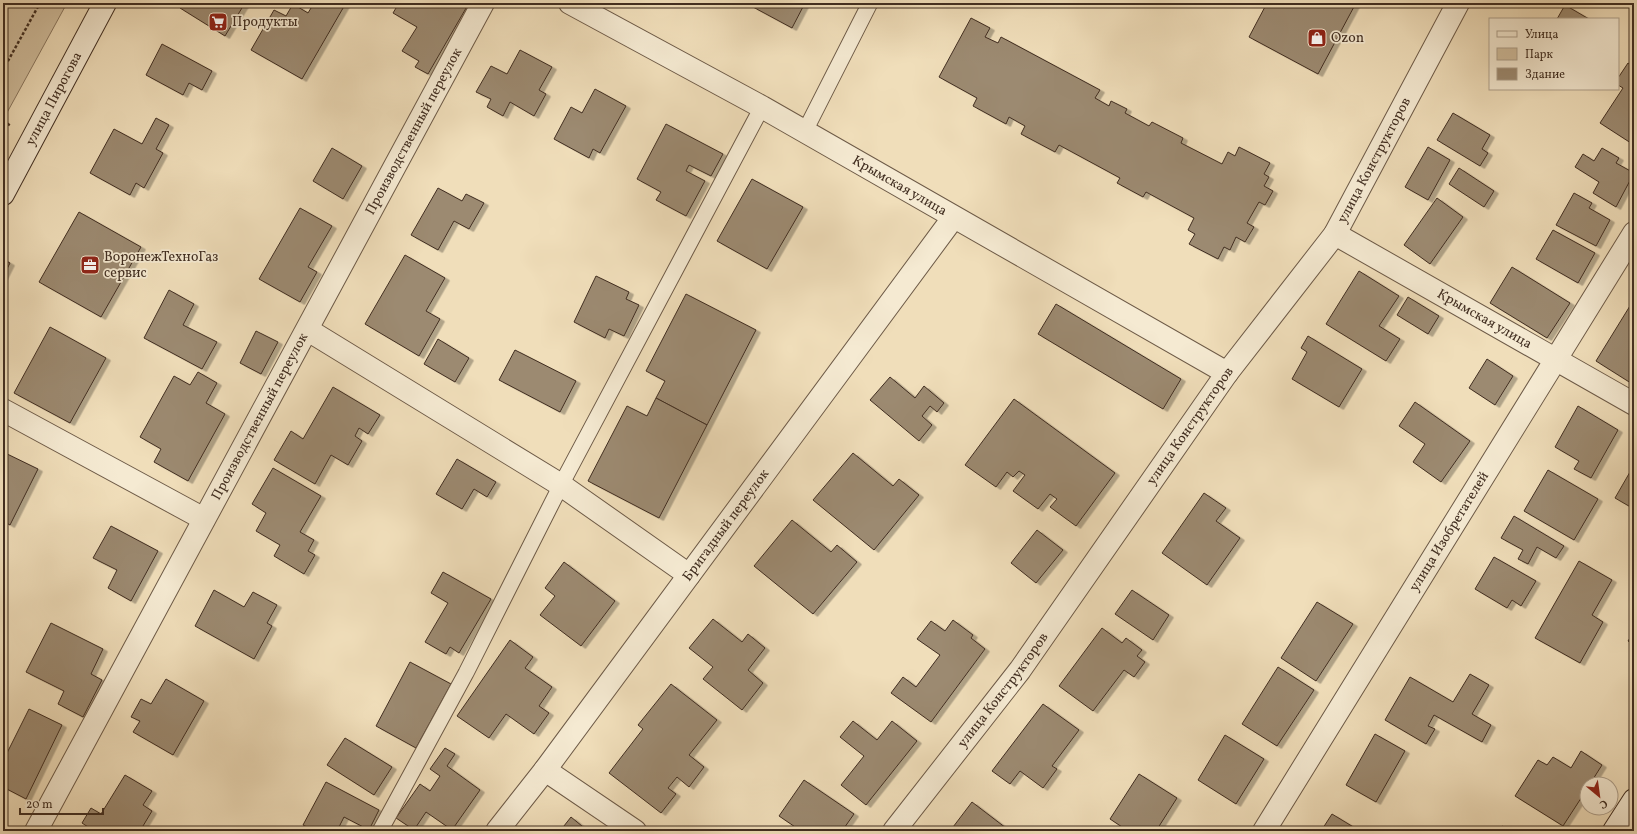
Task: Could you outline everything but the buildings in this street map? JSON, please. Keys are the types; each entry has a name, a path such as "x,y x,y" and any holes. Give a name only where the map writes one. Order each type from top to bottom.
{"street":[{"name":"улица Пирогова","path":"3,194 105,3"},
{"name":"Производственный переулок","path":"36,831 204,519 308,330 483,3"},
{"name":"Крымская улица","path":"570,3 762,107 953,218 1227,373"},
{"name":"улица Конструкторов","path":"894,831 1020,670 1227,373 1335,234 1458,3"},
{"name":"Бригадный переулок","path":"497,831 545,770 953,218"},
{"name":"улица Изобретателей","path":"1264,831 1634,233"},
{"name":"Крымская улица","path":"1335,234 1634,404"},
{"path":"308,330 561,485 689,575"},
{"path":"3,410 204,519"},
{"path":"545,770 635,831"},
{"path":"1614,831 1634,800"}],"lane":[{"path":"804,132 870,3"},
{"path":"380,831 466,673 561,485 762,107"}],"path":[{"path":"3,70 40,3"}],"green space":[{"path":"3,3 67,3 3,120"}],"place":[{"name":"Продукты","path":"218,22"},
{"name":"Ozon","path":"1317,38"},
{"name":"ВоронежТехноГаз сервис","path":"90,265"}]}
